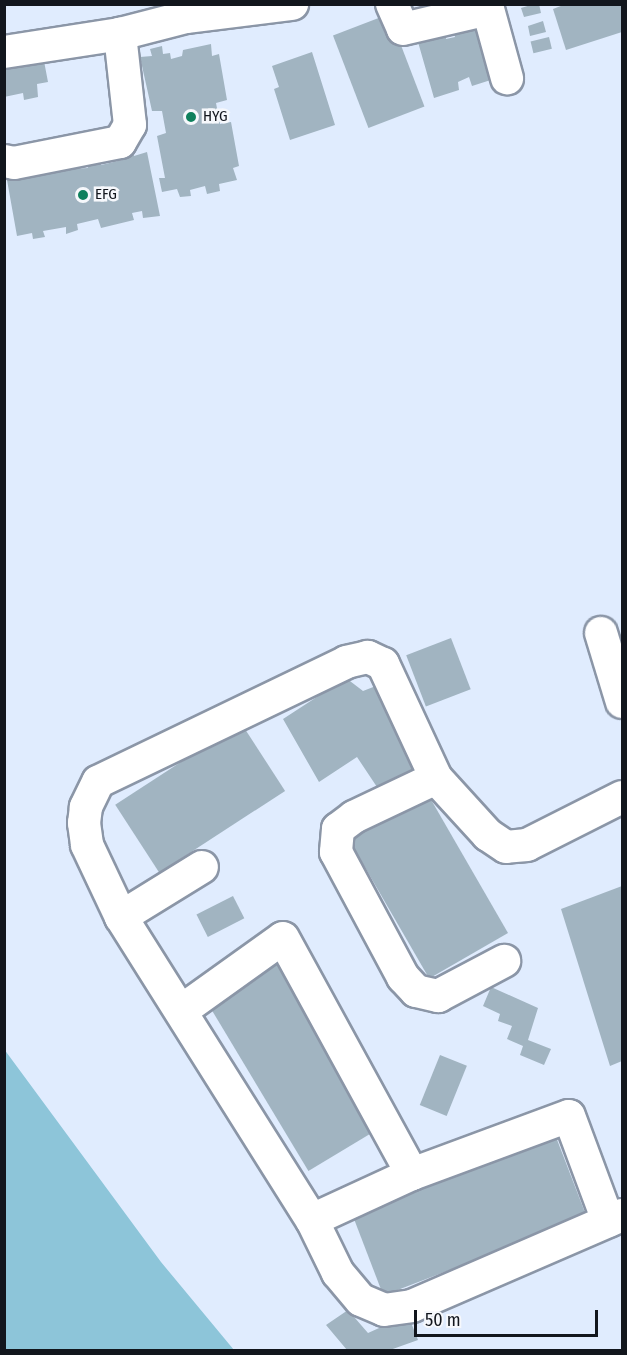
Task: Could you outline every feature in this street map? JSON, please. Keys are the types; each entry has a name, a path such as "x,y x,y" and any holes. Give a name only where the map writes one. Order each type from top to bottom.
{"street":[{"path":"4,52 120,33 186,17 292,4"},
{"path":"392,4 404,29 488,9 507,78"},
{"path":"4,161 14,163 120,142 130,124 120,33"},
{"path":"602,633 622,702"},
{"path":"312,1220 412,1174 568,1116 615,1218 412,1306 384,1310 361,1300 338,1273 312,1220 120,917 86,834 86,807 98,782 347,662 368,657 383,664 436,778 488,835 506,847 527,845 622,797"},
{"path":"436,778 354,817 338,829 336,852 403,977 416,991 438,996 504,961"},
{"path":"120,917 202,867"},
{"path":"181,1011 283,938 412,1174"}],"water":[{"path":"4,1049 161,1262 234,1350 5,1350"}],"building":[{"path":"539,4 541,13 524,17 521,8"},
{"path":"566,4 622,4 622,32 566,50 553,9"},
{"path":"389,14 424,106 368,128 333,36"},
{"path":"543,21 546,32 530,36 528,26"},
{"path":"478,23 497,78 472,86 469,77 458,82 459,90 434,98 418,42 446,32 446,39 455,37 454,31"},
{"path":"549,37 552,49 533,53 531,42"},
{"name":"HYG","path":"211,44 212,56 219,54 227,100 216,103 220,124 231,122 239,166 233,168 237,180 219,184 220,191 207,194 205,186 190,190 191,196 180,197 177,189 162,192 159,178 165,178 157,136 166,133 162,111 152,111 140,57 152,56 150,49 162,46 163,54 170,53 171,59 182,56 183,50"},
{"path":"312,52 335,125 290,140 274,89 279,87 272,66"},
{"path":"44,61 48,82 37,84 38,97 24,100 23,93 4,97 4,68"},
{"name":"EFG","path":"133,151 134,156 147,152 160,216 143,218 142,211 132,213 134,220 101,228 98,219 77,224 78,230 66,234 66,227 43,231 45,237 33,239 32,233 17,236 7,180 20,178 19,170 30,167 32,176 55,171 53,164 65,161 69,169 88,168 86,159 99,156 101,165 122,160 119,154"},
{"path":"451,638 471,689 426,707 406,655"},
{"path":"346,678 363,691 381,684 421,765 379,790 357,757 319,782 283,719"},
{"path":"241,723 285,791 159,873 115,805"},
{"path":"426,791 508,933 429,979 347,836"},
{"path":"622,886 622,1061 610,1066 561,909"},
{"path":"233,896 244,918 208,937 196,915"},
{"path":"275,960 377,1130 308,1171 206,1001"},
{"path":"491,987 538,1008 528,1040 551,1049 544,1065 520,1055 523,1046 507,1039 512,1026 498,1021 500,1014 483,1006"},
{"path":"440,1055 467,1066 447,1116 420,1105"},
{"path":"556,1137 587,1217 383,1295 352,1215"},
{"path":"348,1310 368,1333 408,1315 418,1340 390,1350 347,1350 326,1325"}],"place":[{"name":"HYG","path":"191,117"},
{"name":"EFG","path":"83,195"}]}
